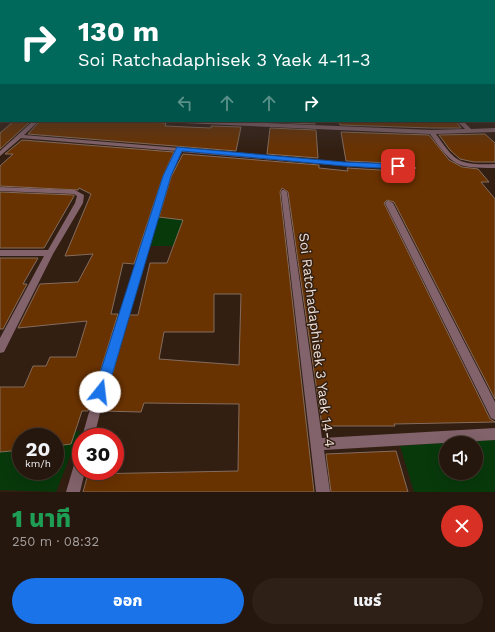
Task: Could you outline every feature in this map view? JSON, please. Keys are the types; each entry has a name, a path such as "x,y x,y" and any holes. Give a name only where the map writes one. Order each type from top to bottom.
{"street":[{"path":"0,154 35,122"},
{"path":"206,122 432,132 495,130"},
{"path":"461,122 470,131"},
{"path":"432,132 451,158 456,162 468,166 495,166"},
{"path":"21,136 344,164 412,168"},
{"path":"90,428 104,377 167,176 180,149"},
{"path":"0,189 75,192 81,195 79,203 50,253 0,348"},
{"name":"Soi Ratchadaphisek 3 Yaek 14-4","path":"284,192 323,492"},
{"path":"389,203 495,414"},
{"path":"0,253 50,253"},
{"path":"317,444 495,434"},
{"path":"73,492 76,480"}],"green space":[{"path":"161,208 187,211 177,246 151,246"},
{"path":"64,432 72,432 72,451 64,472"},
{"path":"12,435 12,480 61,480 56,492 0,490 0,436"},
{"path":"495,439 495,492 414,492 400,446 439,443 439,480 483,480 483,440"}],"building":[{"path":"13,122 30,122 0,149 0,133"},
{"path":"39,122 148,122 166,123 165,126 211,128 211,126 241,127 236,151 28,134"},
{"path":"270,122 315,122 315,124"},
{"path":"339,122 457,122 461,128 432,128 340,125"},
{"path":"270,128 316,130 318,158 267,154"},
{"path":"341,132 429,135 449,160 462,167 478,169 489,182 481,182 495,199 495,399 394,202 387,200 384,203 490,419 495,422 394,424 395,426 322,426 288,192 282,188 280,192 314,492 83,492 86,480 124,480 124,473 238,471 239,404 144,403 141,412 102,411 129,315 138,315 150,263 167,263 183,220 159,217 171,177 183,154 319,165 319,168 348,171 347,168 412,172 416,168 412,164 346,161","holes":["214,294 241,294 239,365 159,359 164,332 214,332"]},
{"path":"485,134 495,143 495,162 474,162 460,159 450,150 439,135"},
{"path":"22,140 174,152 163,176 134,264 123,263 111,314 118,314 88,411 82,411 76,428 72,428 71,444 64,445 64,428 12,428 12,451 0,452 0,387 24,387 33,366 46,366 50,357 76,357 87,321 18,328 40,284 78,282 93,254 65,256 91,194 79,188 78,190 0,186 0,166 13,154 5,154"},
{"path":"0,192 74,196 44,248 0,248"},
{"path":"0,258 38,258 23,284 27,284 3,329 0,329"},
{"path":"396,451 408,492 331,492 326,454"}],"route":[{"path":"100,392 140,268 167,176 174,158 180,149 344,164 398,166"}]}
